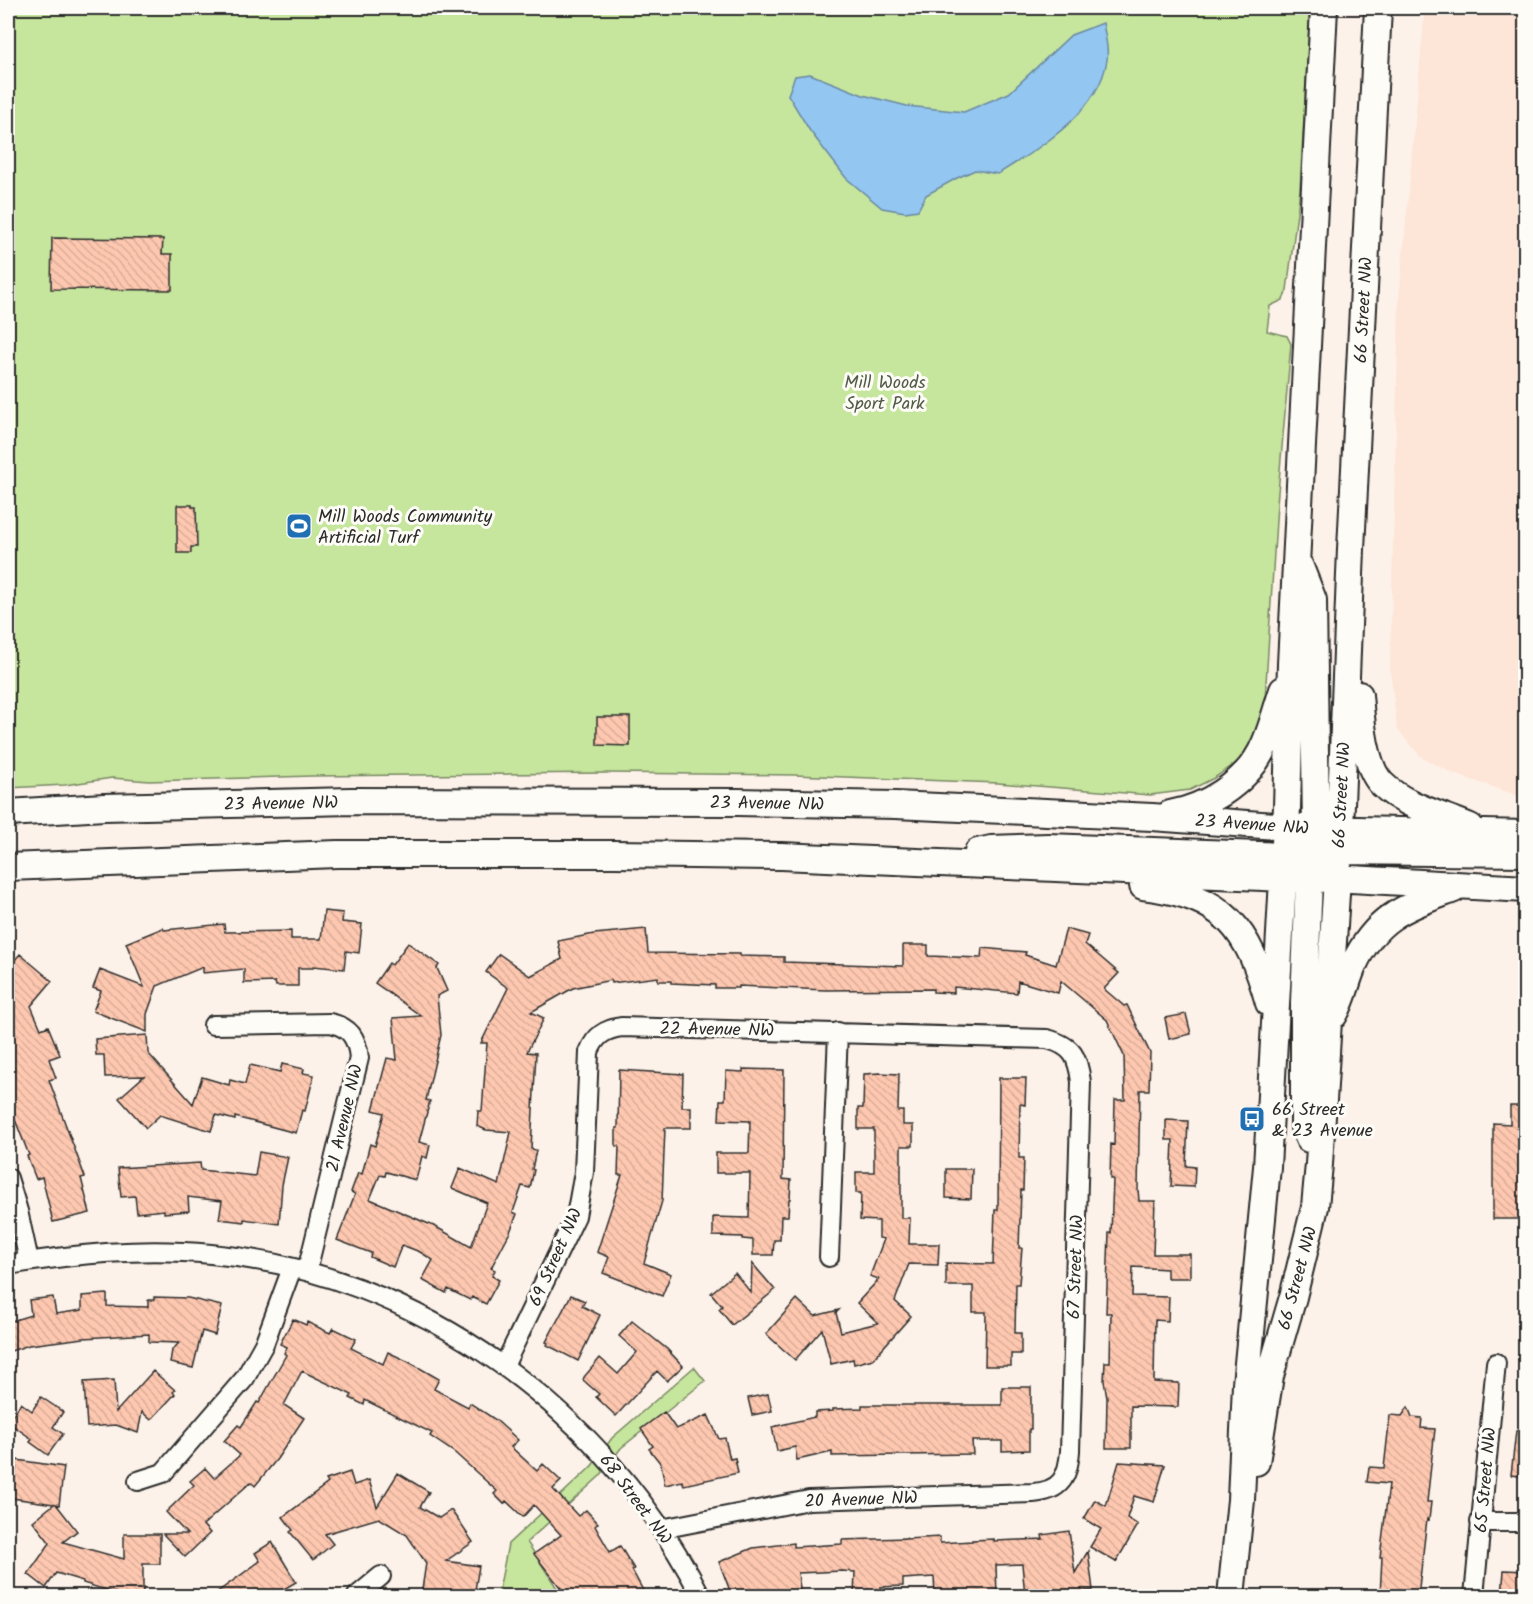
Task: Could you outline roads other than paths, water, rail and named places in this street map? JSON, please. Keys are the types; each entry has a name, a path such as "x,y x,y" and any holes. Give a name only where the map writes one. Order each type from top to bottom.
{"main road":[{"name":"66 Street NW","path":"1232,1585 1257,1460 1270,1376 1315,1208 1327,1029 1314,857 1285,827 1296,558 1324,8"},
{"name":"66 Street NW","path":"1232,1585 1241,1500 1245,1384 1267,1167 1274,1019 1314,857 1348,627 1378,8"},
{"path":"1296,558 1312,600 1314,857 1304,1002 1304,1127 1319,1164"},
{"path":"1348,627 1359,685 1361,727 1369,758 1381,783 1406,801 1484,833"},
{"path":"1152,817 1193,808 1220,795 1253,765 1268,737 1291,664"},
{"name":"23 Avenue NW","path":"8,813 104,807 466,800 884,805 1152,817 1285,827"},
{"path":"1314,857 1484,833 1526,834"},
{"path":"934,863 991,849 1048,847 1314,857 1462,885 1526,889"},
{"path":"8,867 337,854 467,854 781,856 1070,868 1314,857 1526,853"},
{"path":"1070,868 1133,885 1179,892 1198,898 1220,911 1232,921 1257,964 1274,1019"},
{"path":"1327,1029 1343,1001 1354,965 1374,930 1408,908 1462,885"}],"street":[{"name":"21 Avenue NW","path":"138,1481 163,1473 245,1378 264,1344 299,1269 359,1058 358,1045 352,1033 339,1025 330,1023 213,1024"},
{"name":"22 Avenue NW","path":"598,1036 611,1028 622,1027 1047,1039 1059,1042 1072,1052"},
{"path":"829,1257 838,1032"},
{"name":"69 Street NW","path":"504,1366 576,1216 584,1172 587,1063 592,1044 598,1036"},
{"name":"67 Street NW","path":"1061,1482 1068,1468 1070,1451 1080,1094 1079,1068 1072,1052"},
{"path":"8,1178 29,1261"},
{"path":"8,1264 115,1251 167,1251 212,1254 299,1269 362,1289 391,1301 463,1339 504,1366"},
{"name":"65 Street NW","path":"1474,1596 1496,1363"},
{"name":"68 Street NW","path":"504,1366 573,1424 606,1456 637,1493 685,1566 701,1596"},
{"name":"20 Avenue NW","path":"661,1529 809,1500 1033,1493 1045,1492 1061,1482"},
{"path":"1480,1522 1526,1522"},
{"path":"357,1596 381,1576"}],"water":[{"path":"1103,23 1107,60 1102,79 1080,113 1031,153 998,174 975,170 957,178 926,195 918,210 905,212 882,208 846,178 810,131 788,95 795,76 810,74 863,95 907,106 964,112 1009,93 1071,35"}],"place":[{"name":"Mill Woods Community Artificial Turf","path":"299,526"},
{"name":"66 Street & 23 Avenue","path":"1252,1119"}],"park label":[{"name":"Mill Woods Sport Park","path":"885,392"}]}
